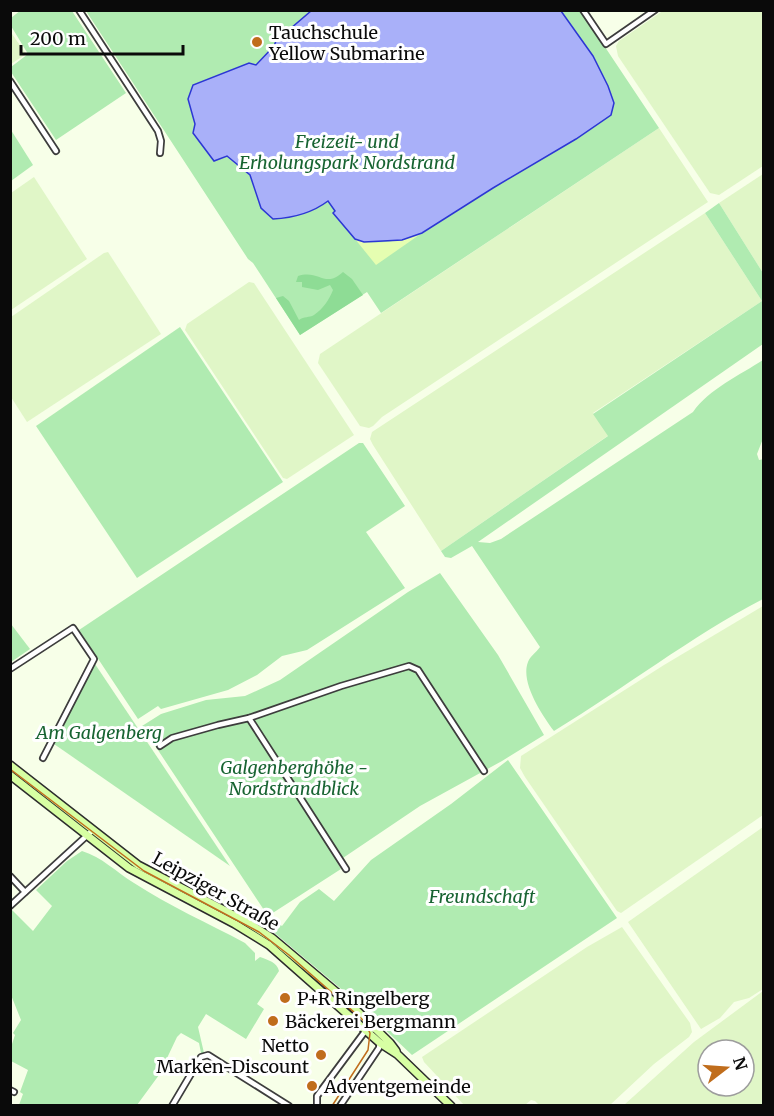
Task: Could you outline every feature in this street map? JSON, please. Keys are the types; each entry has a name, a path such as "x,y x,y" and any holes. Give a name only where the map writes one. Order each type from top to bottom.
{"main road":[{"name":"Leipziger Straße","path":"10,765 139,874 257,936 314,982 380,1043 397,1053"},
{"name":"Leipziger Straße","path":"10,775 153,874 273,938 379,1031 397,1053 450,1106"}],"street":[{"path":"80,10 158,131 161,141 160,153"},
{"path":"584,10 606,44 655,10"},
{"path":"10,81 56,151"},
{"path":"10,669 73,628 94,659 42,758"},
{"path":"160,746 172,738 249,718 403,666 418,670 484,771"},
{"path":"249,718 346,869"},
{"path":"10,907 20,901 24,894 91,832"},
{"path":"10,876 24,894"},
{"path":"317,1106 317,1096 366,1030 379,1031 379,1048 340,1106"},
{"path":"174,1105 201,1057 208,1055 289,1106"}],"shaded area":[{"path":"664,10 763,11 763,166 719,195 710,193 618,56 616,46 619,41"},
{"path":"10,31 26,54 11,64 10,64"},
{"path":"659,128 708,202 382,417 373,426 369,428 360,426 318,363 320,354"},
{"path":"763,174 763,273 719,203"},
{"path":"34,177 87,259 11,310 11,193"},
{"path":"705,213 762,301 593,413 609,435 441,551 373,445 370,439 372,432"},
{"path":"108,252 161,334 27,422 11,397 11,317"},
{"path":"343,272 352,279 363,295 300,335 276,298 283,296 289,301 299,320 312,316 328,301 333,290 330,285 318,290 302,287 302,282 296,282 298,276 311,275 331,279"},
{"path":"249,282 254,283 354,435 287,479 283,478 185,330 187,324"},
{"path":"763,606 763,815 621,913 617,911 525,777 520,768 521,756 664,665"},
{"path":"763,827 763,989 749,998 734,1002 720,1018 701,1029 628,922"},
{"path":"622,927 690,1023 692,1032 610,1105 539,1105 531,1100 525,1105 464,1105 424,1062 422,1057 587,947"},
{"path":"763,991 763,1105 624,1105 696,1041 696,1098 756,1098 756,1038 699,1038"}],"green space":[{"path":"21,10 72,11 126,93 56,140 11,72 11,67 28,54 11,26 11,18"},
{"name":"Freizeit- und Erholungspark Nordstrand","path":"86,11 581,11 659,128 381,313 367,292 300,335"},
{"path":"11,130 33,165 10,181"},
{"path":"719,203 763,273 763,344 478,542 490,543 501,539 693,412 716,389 763,360 764,436 757,454 759,460 764,459 763,599 684,646 554,731 534,698 527,679 528,662 540,647 472,546 451,558 445,557 441,551 608,436 593,414 762,301 705,213"},
{"path":"180,327 283,482 137,578 36,426"},
{"path":"359,443 363,443 405,506 366,532 405,588 307,650 282,656 257,675 228,690 161,709 158,706 138,719 79,630"},
{"name":"Galgenberghöhe - Nordstrandblick","path":"440,573 498,655 544,735 420,806 337,862 341,869 268,916 142,726 161,714 206,700 245,696 280,680 408,592"},
{"path":"11,624 30,649 10,662"},
{"name":"Am Galgenberg","path":"95,664 230,866 54,744"},
{"name":"Freundschaft","path":"508,760 617,918 412,1055 346,993 271,930 272,923 275,921 282,926 300,902 319,889 334,901 371,860 451,804"},
{"path":"82,851 102,861 161,899 245,943 255,953 255,961 260,957 269,960 276,965 279,971 257,1004 264,1009 246,1039 206,1014 198,1027 204,1053 201,1053 199,1043 181,1033 159,1075 137,1105 19,1105 23,1094 20,1092 28,1070 11,1061 11,1047 15,1035 13,1033 21,1020 11,995 11,912 12,910 33,931 52,906 36,890 67,861"}],"sand":[{"path":"422,233 376,265 355,239 380,242 398,240"}],"water":[{"name":"Freizeit- und Erholungspark Nordstrand","path":"311,11 561,11 593,56 608,86 614,103 611,115 576,139 422,233 402,240 364,242 355,239 333,213 335,211 328,201 302,214 273,219 261,208 250,175 227,156 214,161 193,133 195,124 188,99 193,85 249,63 256,65 276,41"}],"tram line":[{"path":"10,769 144,871 259,932 289,955 363,1020 370,1033 368,1050 332,1106"}],"place":[{"name":"Tauchschule Yellow Submarine","path":"257,42"},
{"name":"P+R Ringelberg","path":"285,998"},
{"name":"Bäckerei Bergmann","path":"273,1021"},
{"name":"Netto Marken-Discount","path":"321,1055"},
{"name":"Adventgemeinde","path":"312,1086"}]}
